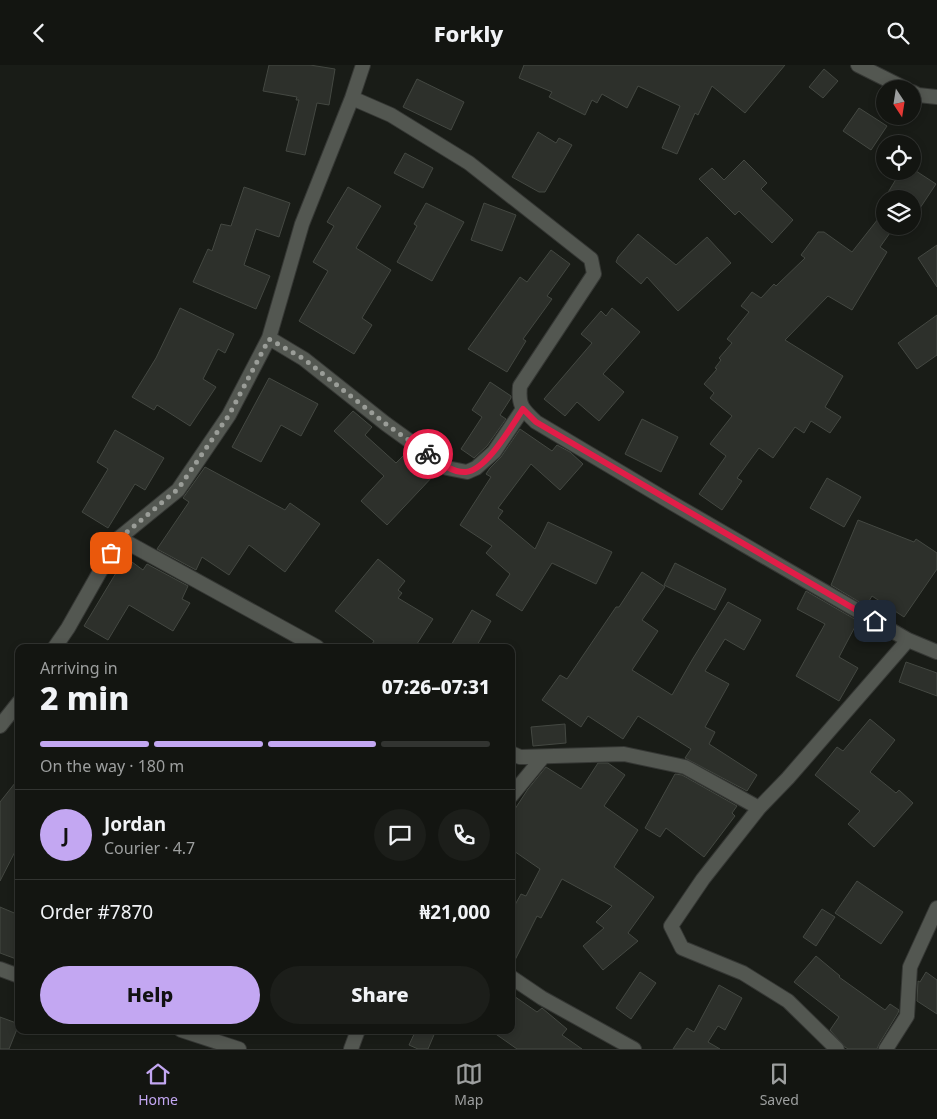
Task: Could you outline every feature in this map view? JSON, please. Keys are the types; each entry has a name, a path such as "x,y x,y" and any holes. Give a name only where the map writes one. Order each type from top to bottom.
{"street":[{"path":"57,644 120,538 178,489 229,415 269,339 302,224 352,99 363,65"},
{"path":"858,65 888,80"},
{"path":"921,95 937,97"},
{"path":"352,99 392,115 469,163 591,259 594,274 520,386 519,398 523,409 536,422 908,640 937,652"},
{"path":"269,339 304,359 386,424 448,467 466,472 476,468 494,453 523,409"},
{"path":"120,538 312,644"},
{"path":"837,1049 788,1001 743,973 682,947 672,926 703,879 760,808 908,640"},
{"path":"0,727 15,711"},
{"path":"515,755 520,757 543,757 624,754 685,767 760,808"},
{"path":"515,791 543,757"},
{"path":"886,1049 907,1016 910,967 937,908"},
{"path":"0,969 15,975"},
{"path":"515,980 542,998 634,1049"},
{"path":"193,1034 239,1049"},
{"path":"351,1049 357,1034"}],"building":[{"path":"269,65 310,65 335,69 329,105 317,103 305,155 286,151 299,100 296,100 297,97 263,91"},
{"path":"524,65 785,65 745,113 712,86 698,115 695,113 677,154 662,148 680,106 638,86 627,108 602,94 597,103 592,100 585,115 549,97 552,92 519,78"},
{"path":"824,69 838,81 823,98 809,87"},
{"path":"417,79 464,102 451,130 403,107"},
{"path":"859,108 876,119 876,125 887,126 881,135 876,135 876,142 871,150 843,131"},
{"path":"538,132 556,143 559,138 572,145 545,192 539,192 512,177"},
{"path":"405,153 433,168 423,188 394,173"},
{"path":"744,160 767,183 761,189 793,220 772,243 739,211 735,215 699,179 712,168 724,180"},
{"path":"921,174 936,184 921,206 921,190 889,190 896,180 921,180"},
{"path":"244,187 290,203 279,237 256,229 244,265 270,276 256,309 193,282 208,249 212,251 221,224 231,226"},
{"path":"348,187 381,206 356,248 391,270 362,318 372,325 354,354 299,321 328,271 313,262 334,226 327,222"},
{"path":"426,203 464,222 432,281 397,262 417,226 414,224"},
{"path":"484,203 516,215 502,251 471,240"},
{"path":"876,222 876,235 888,235 880,247 887,252 852,310 828,296 785,340 843,376 825,407 841,417 830,433 811,421 804,433 795,427 773,458 759,448 737,478 742,481 722,510 699,494 726,456 710,444 732,416 710,398 714,393 704,384 717,369 715,368 721,360 719,358 732,343 727,339 749,312 741,306 752,292 761,298 774,284 776,286 805,258 801,255 818,232 824,232 852,252"},
{"path":"638,234 676,265 707,237 731,263 678,311 647,277 641,284 616,262 618,257"},
{"path":"937,245 937,287 918,258"},
{"path":"551,250 570,264 547,296 552,299 523,339 526,341 507,372 468,349 520,277 527,282"},
{"path":"180,308 234,334 225,353 218,349 203,379 216,387 190,426 157,405 154,410 132,397 156,358"},
{"path":"612,308 640,332 603,374 624,392 599,421 577,402 565,416 544,399 592,343 581,334 601,311 606,316"},
{"path":"937,315 937,355 917,369 898,343"},
{"path":"269,378 318,404 301,436 281,425 261,462 232,447"},
{"path":"490,382 511,396 511,398 500,415 506,419 487,446 474,458 461,449 482,417 472,410"},
{"path":"353,411 372,427 365,435 396,463 408,451 435,474 387,525 361,501 384,476 334,431"},
{"path":"642,419 678,437 661,472 625,454"},
{"path":"520,429 552,451 557,445 570,452 583,464 560,490 531,464 498,508 503,511 498,518 535,549 548,522 612,552 596,584 552,563 522,611 496,595 510,574 486,553 492,546 460,525 491,477 486,474 501,457"},
{"path":"115,430 164,458 145,490 135,484 108,528 82,512 108,469 97,462"},
{"path":"205,467 285,510 290,503 320,524 285,572 249,545 229,575 202,557 196,570 157,549 189,502 183,498"},
{"path":"827,478 861,497 844,527 810,508"},
{"path":"858,520 914,542 916,539 937,553 937,569 904,617 872,596 866,606 831,585"},
{"path":"125,557 143,570 147,564 188,586 182,599 190,603 173,631 129,605 108,640 84,626"},
{"path":"378,559 405,581 398,590 402,593 398,598 433,619 417,644 372,644 374,641 335,611"},
{"path":"675,563 726,589 715,610 664,585"},
{"path":"642,572 665,587 642,620 658,631 632,670 672,695 728,602 761,620 744,650 725,639 705,671 729,684 705,727 715,732 709,744 757,775 747,791 685,758 691,749 638,716 623,739 588,716 581,727 542,700 560,675 567,679"},
{"path":"806,591 858,621 839,657 858,668 839,701 796,676 825,624 797,609"},
{"path":"472,610 491,621 478,644 452,644"},
{"path":"906,662 937,673 937,696 899,682"},
{"path":"870,719 895,740 870,772 896,793 899,790 913,803 874,847 848,824 860,811 815,775 837,747 843,751"},
{"path":"565,724 566,743 533,746 531,727"},
{"path":"598,763 608,763 625,775 604,806 638,830 614,867 654,897 628,933 638,941 603,970 583,946 604,928 596,922 612,906 562,879 541,918 537,916 515,960 515,905 521,894 526,896 540,869 515,852 515,809 546,767 581,789"},
{"path":"675,774 682,775 737,806 732,813 735,816 704,857 666,828 660,837 645,828"},
{"path":"15,783 15,852 0,881 0,802"},
{"path":"857,881 903,912 881,944 835,913"},
{"path":"0,907 15,913 15,959 0,953"},
{"path":"822,909 835,917 816,946 803,937"},
{"path":"816,956 839,977 885,1010 890,1004 899,1010 877,1049 848,1049 845,1047 830,1030 839,1017 794,982"},
{"path":"640,972 656,983 631,1019 616,1008"},
{"path":"926,972 937,980 937,1014 917,1001 918,981 920,982"},
{"path":"719,985 742,998 725,1030 718,1026 708,1042 720,1049 673,1049 687,1028 694,1032"},
{"path":"515,997 537,1012 542,1008 567,1029 562,1035 582,1049 517,1049 496,1034 515,1034"},
{"path":"0,1017 15,1023 15,1034 9,1049 0,1049"},
{"path":"414,1034 434,1034 428,1049 418,1049 409,1045"}],"way so far":[{"path":"111,553 120,538 178,489 229,415 269,339 304,359 386,424 428,454"}],"route":[{"path":"428,454 448,467 466,472 476,468 494,453 523,409 536,422 875,621"}]}
